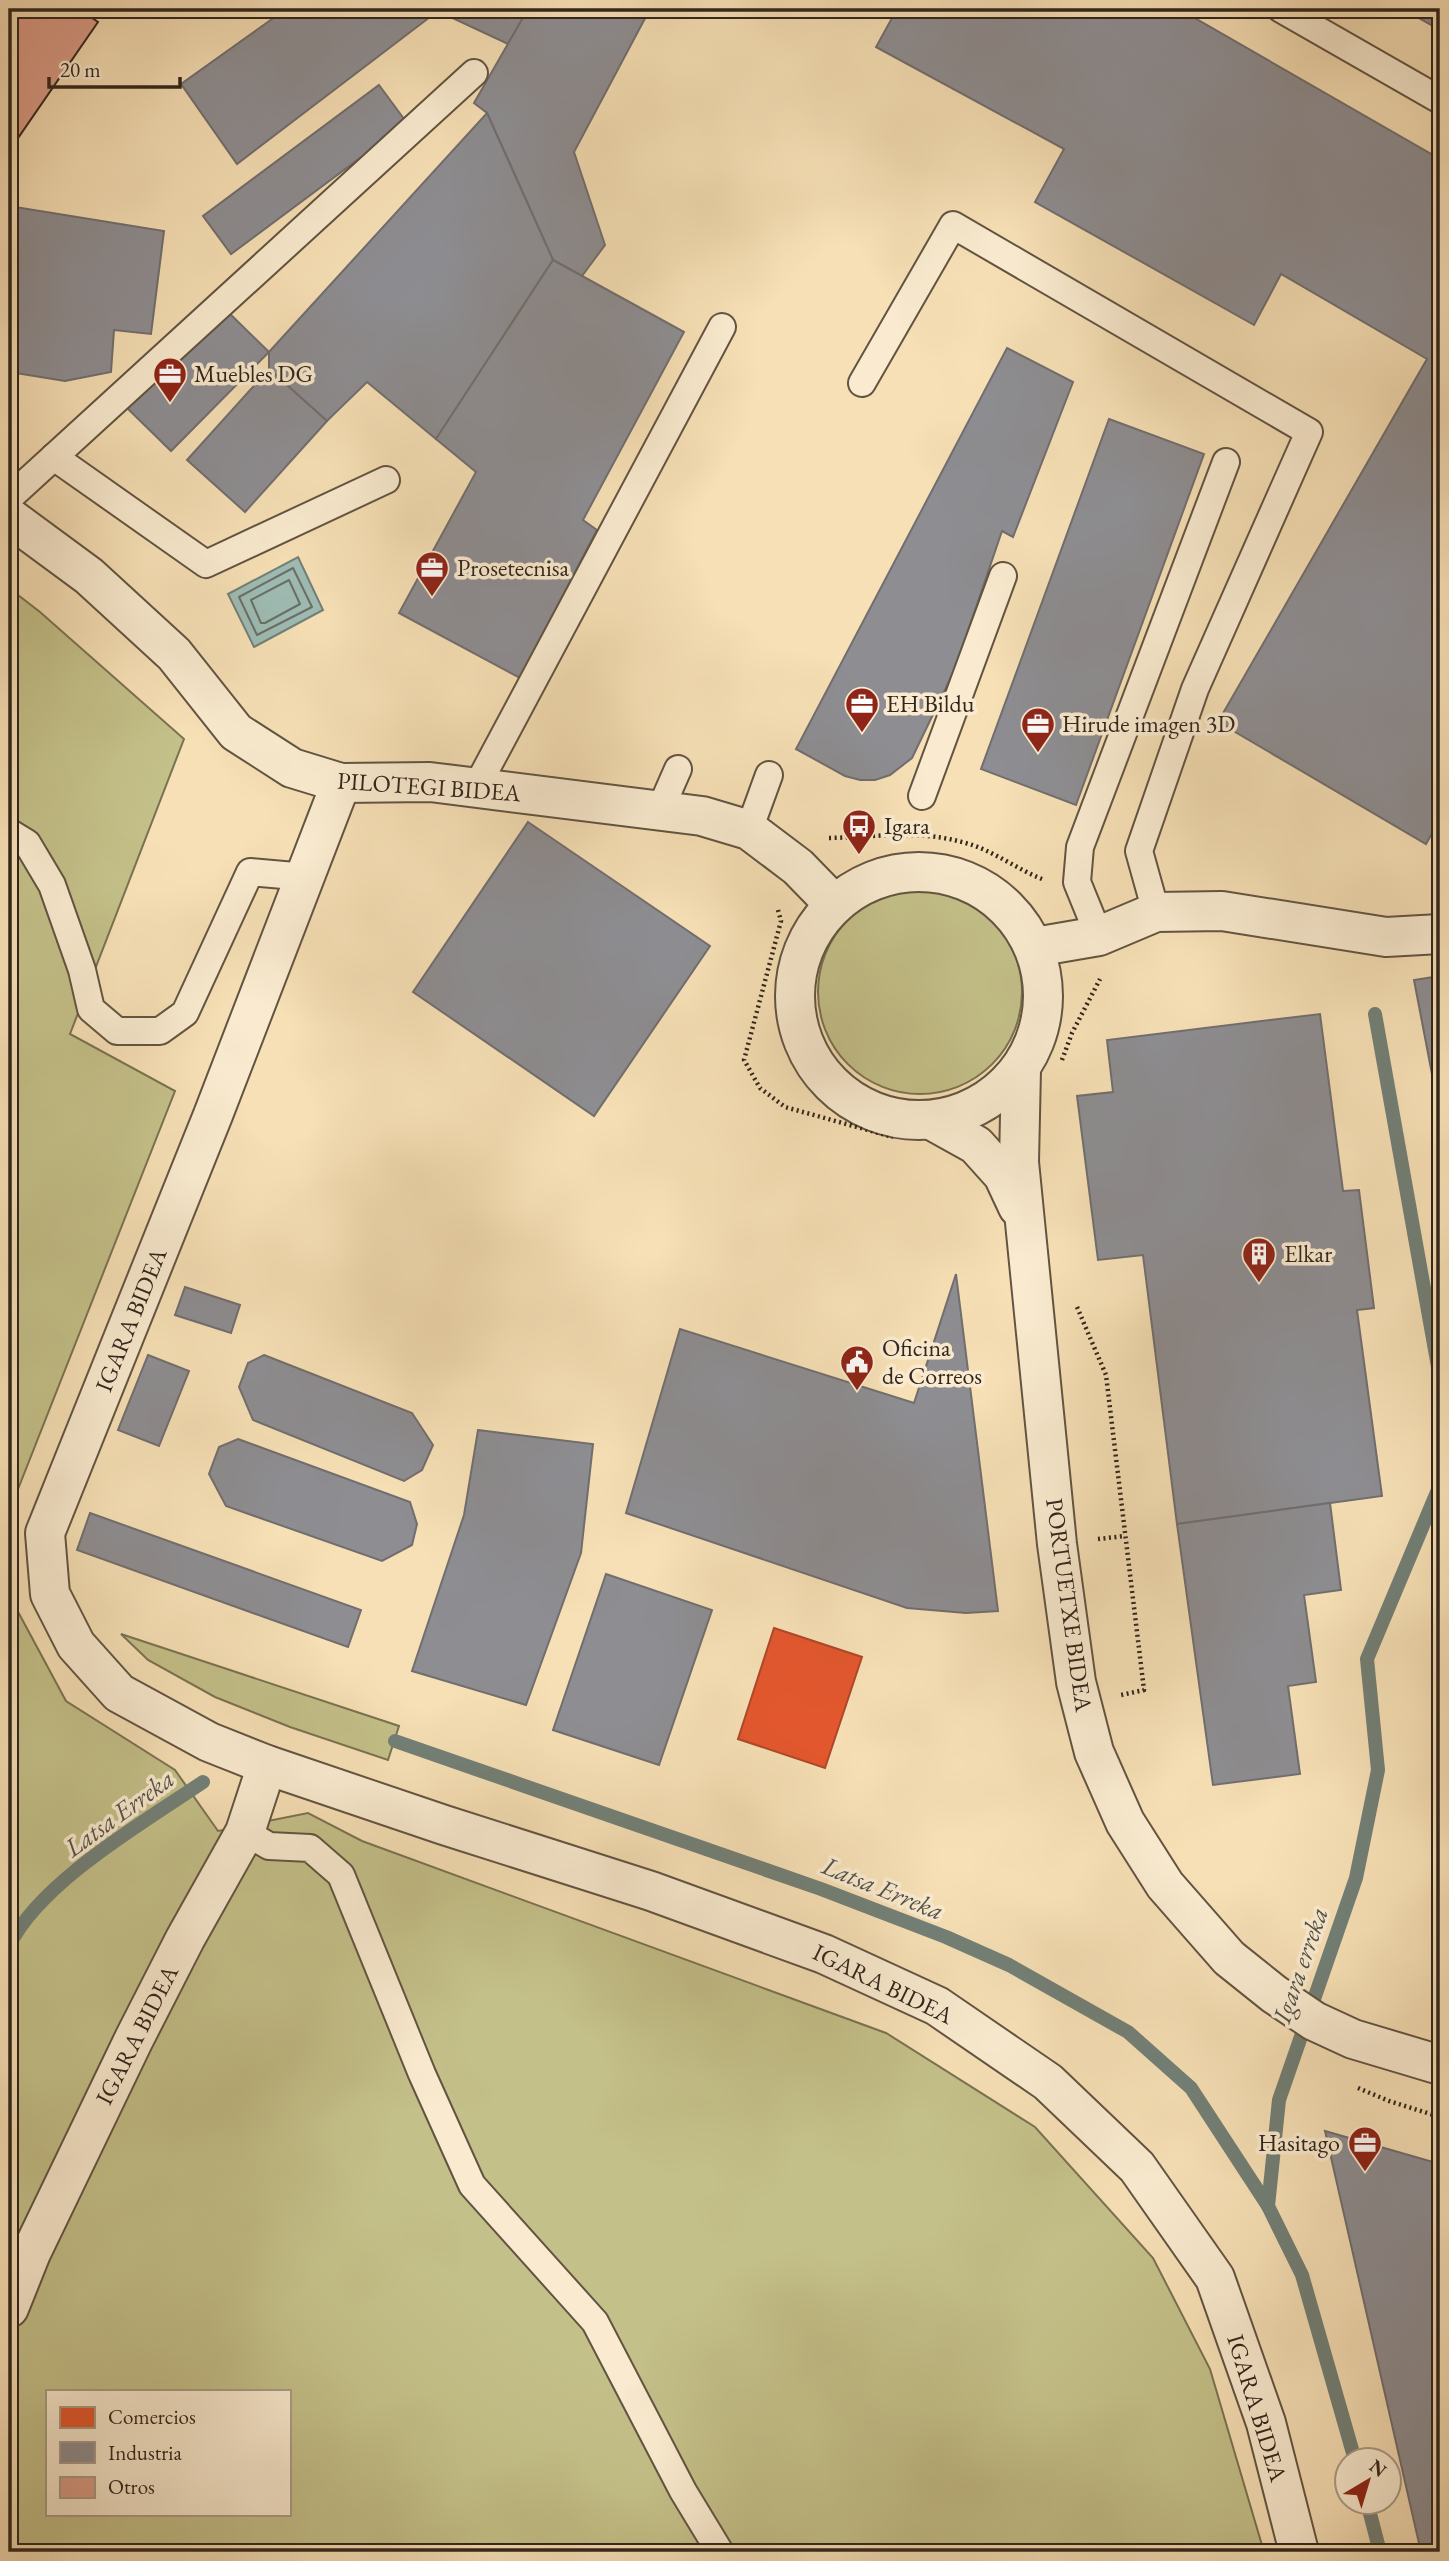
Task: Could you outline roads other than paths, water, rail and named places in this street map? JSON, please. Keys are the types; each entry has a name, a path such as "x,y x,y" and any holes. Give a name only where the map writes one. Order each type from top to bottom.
{"street":[{"name":"PILOTEGI BIDEA","path":"9,517 89,576 174,653 236,732 292,768 341,783 430,782 702,816 749,830 798,867 834,904"},
{"name":"IGARA BIDEA","path":"341,783 46,1533 50,1594 76,1645 119,1693 209,1742 267,1765 443,1825 650,1891 824,1954 937,2006 1048,2082 1137,2167 1214,2278 1266,2423 1299,2552"},
{"path":"928,871 962,878 992,894 1017,918 1035,947 1044,989 1039,1070 965,1112 915,1130 892,1117 856,1103 826,1079 805,1047 795,1009 797,971 810,935 834,904 862,885 894,873 928,871"},
{"path":"1035,947 1103,954 1156,912 1222,911 1386,937 1440,934"},
{"name":"PORTUETXE BIDEA","path":"1039,1070 1019,1162 1057,1544 1076,1682 1094,1752 1125,1822 1165,1885 1229,1958 1274,1994 1314,2021 1353,2039 1440,2065"},
{"name":"PORTUETXE BIDEA","path":"915,1130 976,1146 1003,1175 1024,1222"},
{"name":"IGARA BIDEA","path":"9,2308 31,2253 134,2039 185,1938 245,1832 267,1765"}],"lane":[{"path":"1281,9 1440,100"},
{"path":"9,499 474,73"},
{"path":"862,383 953,225 1309,432 1195,688 1139,851 1156,912"},
{"path":"476,788 722,327"},
{"path":"54,457 206,564 386,480"},
{"path":"1103,954 1077,882 1080,846 1226,461"},
{"path":"922,796 1003,576"},
{"path":"660,810 678,769"},
{"path":"749,830 769,775"},
{"path":"9,832 27,843 52,885 82,970 91,1009 117,1031 160,1031 185,1013 250,872 306,877"},
{"path":"245,1832 269,1846 310,1848 341,1875 422,2074 472,2185 595,2322 683,2491 720,2552"}],"water":[{"path":"298,557 323,610 254,647 228,594"}],"waterway":[{"name":"Igara erreka","path":"1375,1014 1440,1378"},
{"name":"Igara erreka","path":"1268,2206 1279,2100 1356,1878 1378,1770 1367,1659 1440,1485"},
{"name":"Latsa Erreka","path":"395,1741 821,1889 946,1937 1009,1965 1128,2032 1191,2088 1268,2206 1302,2275 1351,2446"},
{"name":"Latsa Erreka","path":"9,1946 24,1922 68,1877 124,1835 203,1782"},
{"name":"Igara erreka","path":"1371,2516 1380,2552"}],"place":[{"name":"Muebles DG","path":"170,404"},
{"name":"Prosetecnisa","path":"432,598"},
{"name":"EH Bildu","path":"862,734"},
{"name":"Hirude imagen 3D","path":"1038,754"},
{"name":"Igara","path":"859,856"},
{"name":"Elkar","path":"1259,1284"},
{"name":"Oficina de Correos","path":"857,1392"},
{"name":"Hasitago","path":"1365,2173"}]}
